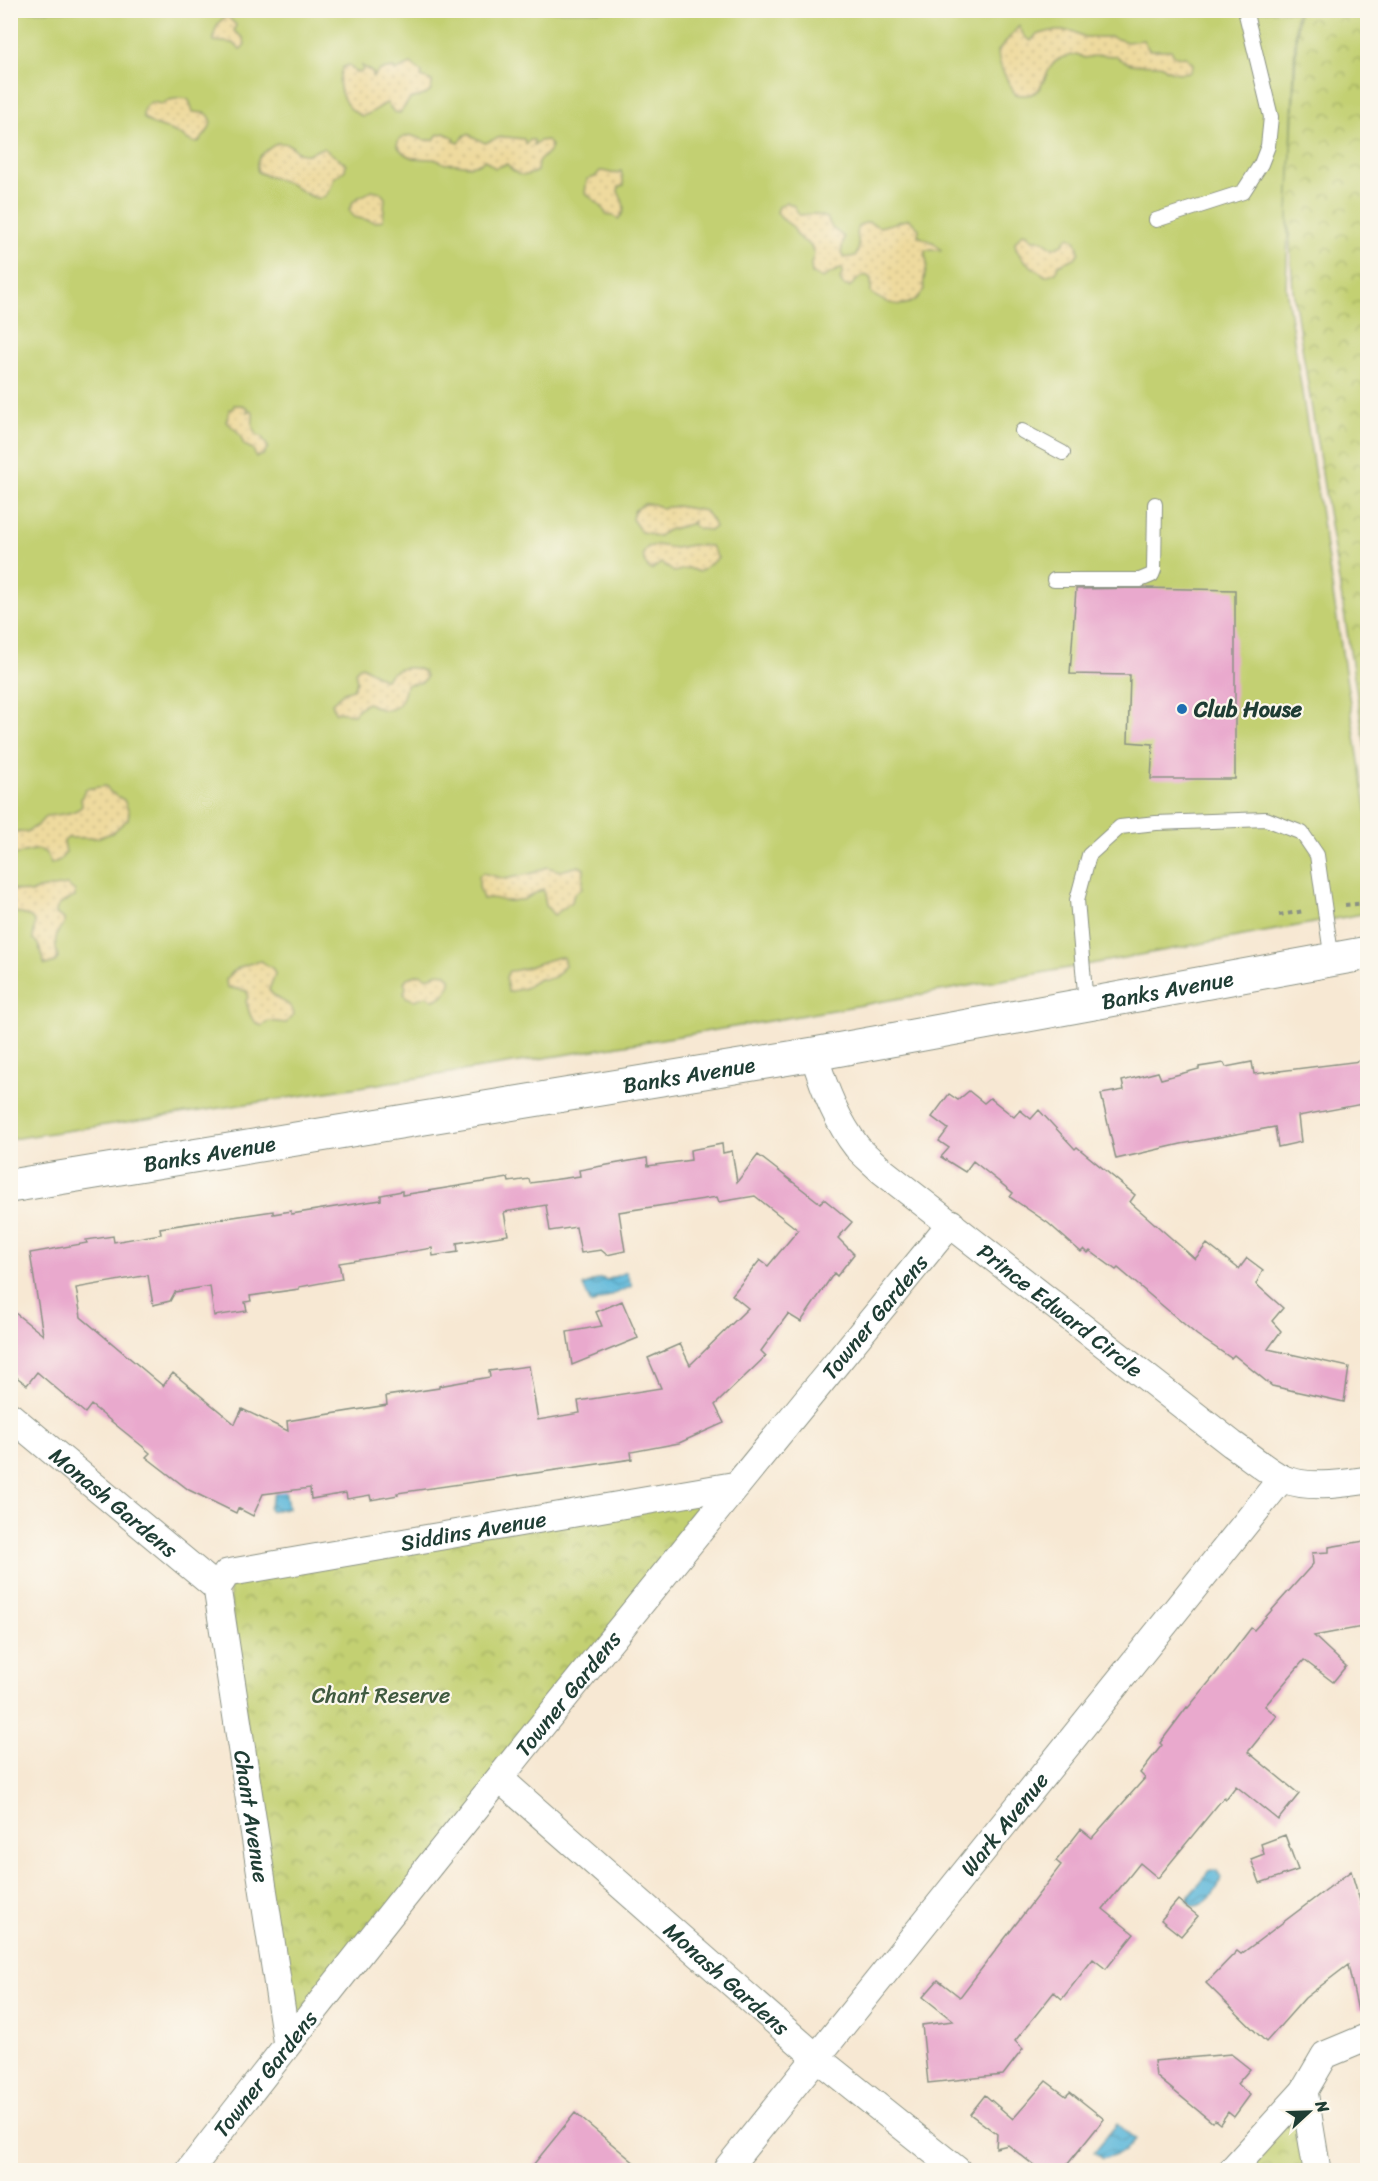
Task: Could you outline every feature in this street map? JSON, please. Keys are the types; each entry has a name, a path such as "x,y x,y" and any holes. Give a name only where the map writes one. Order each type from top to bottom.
{"street":[{"name":"Banks Avenue","path":"10,1186 814,1054 1368,953"},
{"name":"Prince Edward Circle","path":"814,1054 821,1077 842,1124 858,1148 880,1170 1232,1444 1282,1478 1306,1484 1329,1485 1368,1480"},
{"name":"Towner Gardens","path":"190,2170 500,1779 951,1223"},
{"name":"Monash Gardens","path":"10,1416 217,1588"},
{"name":"Wark Avenue","path":"726,2170 1282,1478"},
{"name":"Siddins Avenue","path":"217,1588 227,1573 737,1485"},
{"name":"Chant Avenue","path":"217,1588 287,2045"},
{"name":"Monash Gardens","path":"500,1779 817,2058 957,2170"},
{"path":"1232,2170 1304,2091 1325,2055 1368,2037"},
{"path":"1304,2091 1317,2170"}],"lane":[{"path":"1156,220 1243,192 1261,164 1268,146 1271,117 1245,10"},
{"path":"1023,431 1063,453"},
{"path":"1054,580 1140,580 1152,575 1155,504"},
{"path":"1086,1004 1077,900 1089,855 1120,828 1156,823 1266,819 1302,833 1317,855 1332,961"}],"green space":[{"path":"10,11 1296,11 1286,288 1367,814 1367,913 994,982 674,1037 11,1139"},
{"path":"1298,11 1367,11 1367,758 1293,290 1288,214"},
{"name":"Chant Reserve","path":"737,1485 287,2045 227,1573"},
{"path":"1304,2091 1317,2170 1232,2170"}],"sand":[{"path":"227,16 236,25 234,31 243,38 245,44 240,49 233,43 214,41 217,27"},
{"path":"1019,26 1024,36 1031,41 1036,35 1051,31 1072,31 1085,37 1111,37 1127,42 1143,40 1149,50 1171,50 1175,56 1186,57 1193,64 1190,72 1178,73 1169,71 1161,65 1127,63 1116,56 1100,55 1084,58 1077,54 1061,58 1053,64 1043,83 1034,93 1015,94 1002,68 998,51"},
{"path":"411,64 422,73 421,77 432,81 432,86 429,93 410,99 400,113 394,112 387,103 362,116 345,102 340,88 340,74 343,67 349,65 359,73 363,70 362,66 373,73 373,77 380,70 394,68 395,71"},
{"path":"181,98 189,100 193,112 206,113 210,117 208,130 197,143 154,125 143,117 144,108 151,102 162,104"},
{"path":"444,133 455,138 454,141 459,143 468,134 485,143 497,138 508,137 524,139 526,144 534,140 534,145 539,141 547,140 551,146 538,162 537,171 528,175 520,175 507,164 495,168 485,160 469,166 414,158 402,152 397,145 399,139 410,135 424,140 434,140 437,135"},
{"path":"277,143 288,144 297,152 305,154 323,148 346,164 345,170 334,178 326,195 316,198 288,183 258,172 257,162 264,152"},
{"path":"600,171 615,173 621,171 624,185 619,187 618,191 624,208 618,219 607,215 600,205 585,193 587,179 595,177"},
{"path":"372,190 380,192 385,198 383,220 376,222 354,217 349,210 354,201"},
{"path":"786,202 794,206 799,215 815,214 827,218 832,228 844,237 841,253 844,258 855,256 858,252 857,229 859,225 868,222 880,227 909,219 919,229 918,236 934,243 941,250 925,250 927,265 924,290 912,302 892,304 871,293 871,279 868,276 862,276 849,287 843,285 840,280 843,271 841,268 822,278 812,274 811,264 814,254 811,246 798,237 793,227 777,212 779,207"},
{"path":"1023,233 1033,240 1042,240 1053,248 1063,244 1068,237 1071,238 1076,242 1079,252 1075,258 1058,265 1056,272 1046,276 1031,266 1018,252 1015,242"},
{"path":"234,405 242,405 248,408 247,412 251,410 253,412 254,430 268,447 263,455 256,457 253,449 244,445 241,437 226,422 230,409 233,409"},
{"path":"644,504 653,504 662,508 677,506 705,511 715,527 711,530 699,529 693,525 694,521 668,530 657,537 641,532 632,519 634,511"},
{"path":"657,545 675,548 692,545 711,546 718,558 699,572 688,568 674,572 661,563 651,570 646,565 644,553 648,547"},
{"path":"362,666 383,679 393,672 408,668 423,671 426,676 421,682 406,685 400,703 392,709 381,709 367,703 354,714 335,712 332,703 344,692 353,689 357,681 355,672"},
{"path":"106,786 110,792 124,800 129,812 128,819 112,833 97,838 68,838 64,841 66,852 60,860 51,864 47,855 40,850 11,855 11,832 27,832 46,816 75,811 82,806 81,799 85,789"},
{"path":"579,866 584,869 582,888 574,894 572,902 554,915 546,906 543,889 523,900 505,901 483,899 479,887 479,876 483,873 505,879 533,873 547,867 560,871"},
{"path":"67,885 75,891 75,897 65,901 57,908 56,914 64,919 56,940 58,958 55,962 45,965 39,947 33,939 35,922 31,917 12,910 11,889 31,893 38,889"},
{"path":"563,957 565,965 555,977 539,979 525,988 508,992 506,977 509,971"},
{"path":"261,961 273,969 275,974 269,990 292,1009 294,1014 286,1023 269,1021 262,1026 258,1024 249,1013 246,1001 247,991 227,987 226,980 237,969"},
{"path":"437,973 446,974 450,978 448,989 443,995 433,1000 427,996 414,1000 406,997 404,982 407,978 420,974 428,978"}],"water":[{"path":"626,1272 632,1286 591,1304 583,1286 601,1278 607,1280"},
{"path":"281,1462 288,1508 270,1511 269,1507 277,1489"},
{"path":"1208,1871 1217,1871 1221,1877 1218,1887 1207,1901 1192,1906 1187,1900 1189,1896"},
{"path":"1117,2124 1135,2139 1125,2151 1102,2159 1094,2152"}],"building":[{"name":"Club House","path":"1076,589 1235,590 1235,779 1151,779 1153,744 1128,742 1130,675 1070,674"},
{"path":"1368,1060 1368,1103 1298,1116 1301,1142 1278,1147 1275,1127 1181,1144 1116,1159 1101,1094 1124,1090 1122,1081 1158,1072 1161,1079 1199,1069 1199,1067 1224,1063 1226,1067 1252,1062 1254,1074"},
{"path":"969,1091 984,1103 990,1098 1014,1117 1020,1110 1031,1119 1039,1110 1075,1149 1077,1147 1135,1195 1130,1202 1195,1259 1207,1244 1239,1269 1247,1258 1263,1270 1256,1284 1283,1308 1272,1321 1281,1331 1268,1349 1349,1367 1344,1402 1272,1386 1234,1355 1231,1358 1197,1335 1118,1268 1116,1270 1090,1251 1088,1253 1084,1249 1081,1252 1048,1223 1010,1197 1013,1193 973,1161 965,1172 941,1157 949,1148 939,1141 948,1129 932,1117 949,1094 958,1100"},
{"path":"722,1144 723,1153 732,1151 737,1182 758,1155 820,1203 824,1199 852,1222 838,1238 854,1254 837,1276 834,1273 801,1322 788,1314 761,1351 766,1356 715,1405 724,1423 679,1443 631,1452 632,1459 397,1493 398,1495 371,1500 370,1495 347,1499 346,1493 311,1499 310,1488 263,1494 253,1516 238,1508 236,1513 189,1490 146,1457 150,1453 91,1405 85,1413 37,1372 27,1385 10,1372 10,1309 43,1335 30,1253 113,1236 114,1242 161,1234 160,1228 273,1211 273,1214 291,1211 291,1214 381,1200 381,1195 402,1191 402,1195 508,1178 509,1182 529,1179 530,1183 580,1176 579,1170 647,1158 648,1166 691,1160 690,1150","holes":["755,1196 798,1230 768,1266 760,1260 732,1295 748,1308 690,1365 680,1344 648,1358 661,1388 578,1401 580,1413 538,1420 529,1366 489,1371 490,1377 386,1396 387,1405 287,1421 288,1431 242,1409 235,1424 173,1373 163,1386 81,1317 76,1288 148,1275 153,1305 170,1301 175,1292 210,1286 214,1316 247,1311 245,1302 251,1301 250,1296 299,1289 299,1287 342,1279 339,1263 432,1248 433,1256 458,1252 457,1243 508,1235 504,1212 546,1205 550,1231 576,1227 581,1253 601,1250 607,1255 625,1251 619,1212 717,1197 719,1202"]},
{"path":"622,1301 638,1338 572,1365 567,1332 602,1326 596,1312"},
{"path":"1364,1541 1368,1568 1368,1626 1314,1636 1346,1666 1333,1682 1304,1660 1265,1706 1277,1716 1248,1752 1299,1794 1278,1820 1236,1786 1226,1799 1224,1797 1158,1878 1140,1863 1103,1909 1134,1934 1106,1969 1093,1959 1062,1999 1054,1992 1015,2041 1023,2049 1003,2075 928,2083 922,2025 953,2021 923,1997 938,1980 960,1997 1061,1865 1056,1861 1081,1829 1092,1838 1145,1778 1140,1773 1162,1745 1160,1743 1251,1628 1254,1630 1313,1564 1312,1553 1329,1552 1329,1547"},
{"path":"1285,1835 1298,1870 1260,1883 1251,1859 1264,1854 1261,1844"},
{"path":"1351,1871 1368,1927 1368,2010 1358,2011 1348,1965 1305,1998 1266,2042 1206,1983 1237,1951 1241,1954"},
{"path":"1178,1900 1198,1916 1181,1936 1161,1920"},
{"path":"1231,2054 1250,2069 1237,2084 1250,2095 1234,2117 1228,2112 1220,2124 1215,2120 1212,2122 1156,2076 1154,2061"},
{"path":"1046,2081 1066,2096 1070,2092 1104,2119 1063,2170 1040,2170 1008,2145 996,2148 997,2134 970,2114 985,2095 1013,2119"},
{"path":"575,2113 643,2170 529,2170"}],"place":[{"name":"Club House","path":"1182,709"}]}
